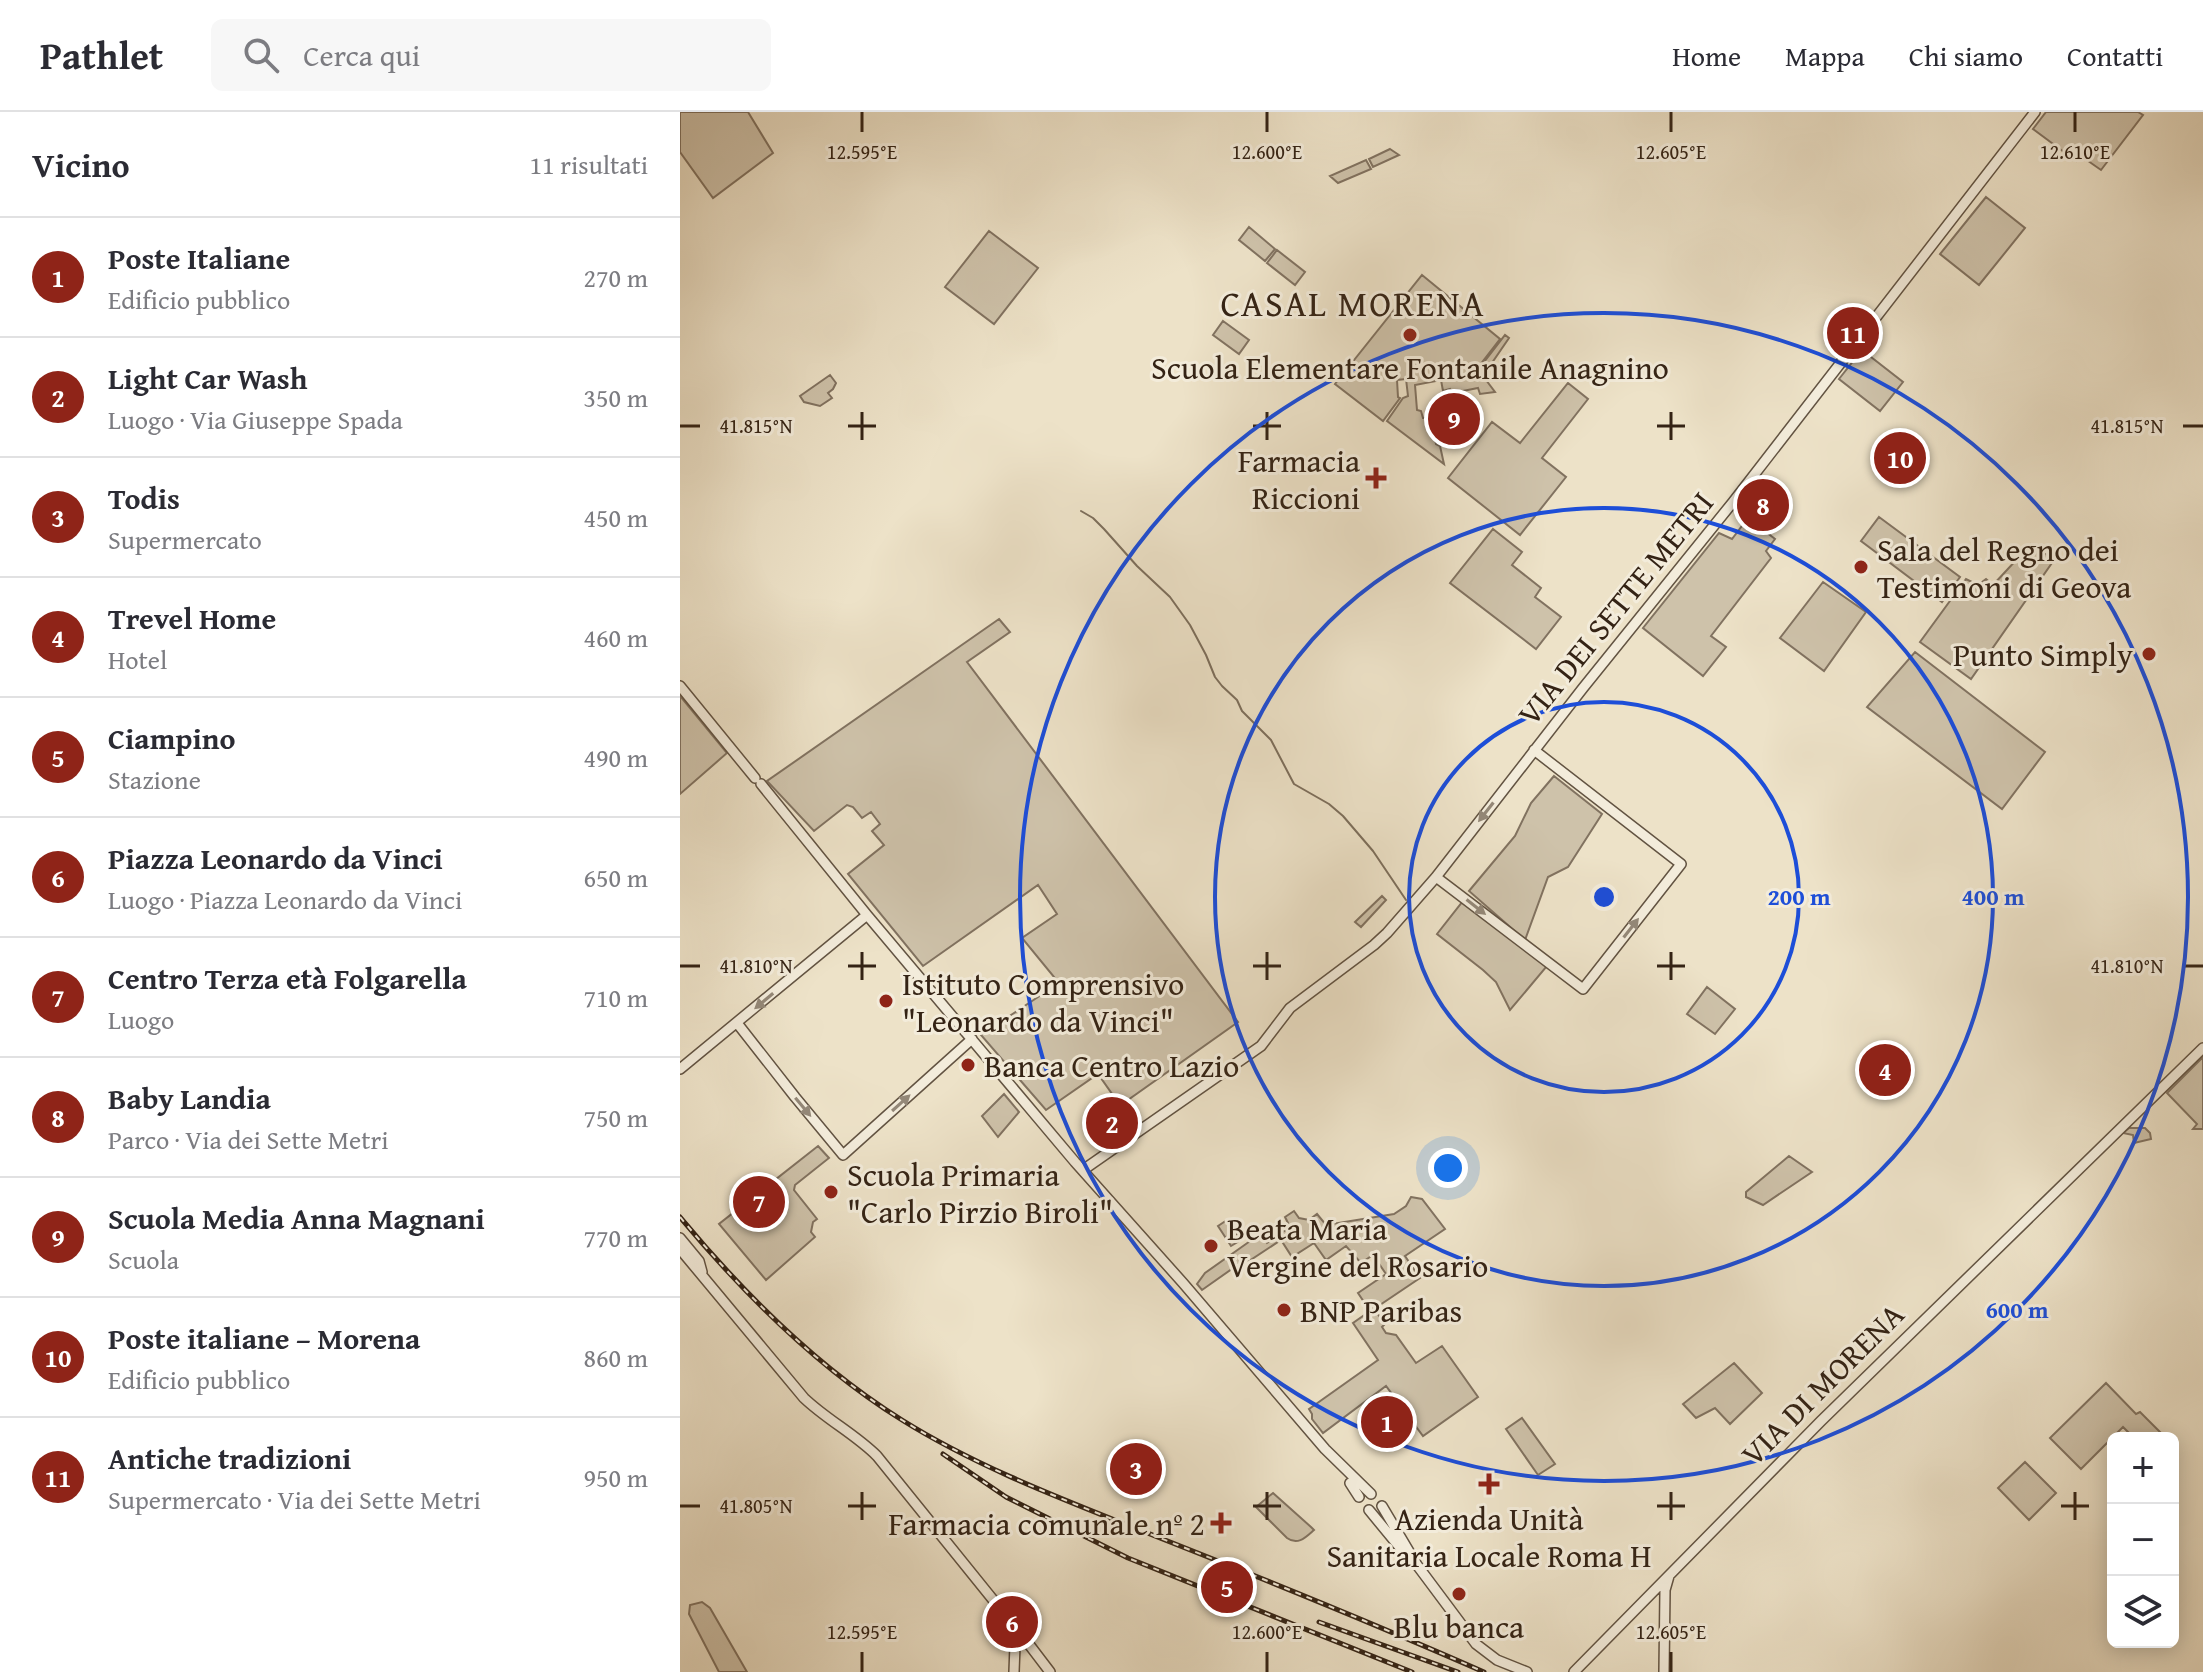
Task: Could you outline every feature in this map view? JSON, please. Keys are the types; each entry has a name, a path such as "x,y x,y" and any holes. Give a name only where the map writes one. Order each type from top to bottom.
{"street":[{"name":"VIA DEI SETTE METRI","path":"1083,1170 1261,1046 1290,1008 1379,941 1410,907 1733,502 2035,112"},
{"path":"680,686 867,915 1083,1170 1325,1449 1371,1494 1381,1498 1384,1513 1417,1565 1478,1646 1497,1660 1527,1672"},
{"path":"1436,877 1583,989 1681,864 1534,750"},
{"path":"680,1069 867,915"},
{"path":"737,1023 843,1155 972,1039"},
{"name":"VIA DI MORENA","path":"1574,1672 1821,1421 2203,1048"},
{"path":"680,1238 699,1261 702,1275"},
{"path":"680,1249 804,1398 877,1456 1013,1630 1050,1672"},
{"path":"1325,1449 1327,1457 1356,1490 1360,1506 1369,1510 1382,1506"},
{"path":"1359,1497 1371,1494"},
{"path":"1369,1510 1406,1557 1417,1565"},
{"path":"1664,1672 1665,1590 1670,1574"},
{"path":"1647,1598 1659,1600 1666,1607"},
{"path":"1013,1630 1014,1672"},
{"path":"1584,1672 1590,1656"}],"shaded area":[{"path":"680,112 748,112 773,153 713,198 680,152"},
{"path":"2046,112 2138,112 2143,115 2101,170 2081,156 2076,161 2033,129"},
{"path":"1390,149 1399,155 1373,167 1369,159"},
{"path":"1366,160 1371,169 1338,183 1330,176"},
{"path":"1986,197 2025,228 1979,285 1940,254"},
{"path":"1249,227 1275,249 1265,261 1239,240"},
{"path":"989,231 1038,268 994,324 945,287"},
{"path":"1277,250 1305,272 1295,285 1267,263"},
{"path":"1422,275 1500,339 1476,370 1471,372 1477,371 1505,335 1509,338 1483,376 1495,392 1480,394 1478,388 1453,393 1450,389 1443,391 1441,380 1415,385 1417,410 1421,411 1423,418 1432,418 1436,444 1440,446 1444,464 1387,421 1403,398 1408,396 1406,379 1397,380 1400,398 1383,421 1335,384"},
{"path":"1223,321 1249,340 1239,354 1213,335"},
{"path":"1862,350 1903,382 1880,411 1839,379"},
{"path":"830,375 836,383 828,393 832,398 820,406 804,402 800,396"},
{"path":"1568,383 1588,399 1542,458 1566,477 1520,535 1448,478 1492,422 1520,443"},
{"path":"1756,485 1784,508 1770,525 1742,501"},
{"path":"1879,517 1960,577 1942,602 1861,541"},
{"path":"1748,518 1775,539 1766,551 1771,558 1711,636 1726,647 1703,676 1643,628 1719,533 1732,539"},
{"path":"1493,529 1522,552 1512,565 1541,588 1535,597 1561,617 1536,649 1450,583"},
{"path":"2031,544 2054,560 1971,679 1920,642 1966,579 1978,585 1986,579 1993,585"},
{"path":"1823,582 1866,612 1824,671 1780,638"},
{"path":"999,619 1010,632 967,662 1238,1022 1118,1107 1098,1074 1046,1110 981,1035 1059,983 1022,938 1057,914 1038,885 923,966 848,874 884,845 872,831 880,824 871,812 862,818 853,807 847,805 814,831 767,781"},
{"path":"1915,652 2045,752 2002,809 1867,707"},
{"path":"680,696 727,753 680,794"},
{"path":"1554,776 1602,814 1568,867 1548,877 1525,940 1469,891 1515,836 1531,803"},
{"path":"1382,896 1386,900 1361,927 1355,922"},
{"path":"1463,901 1547,966 1510,1010 1496,982 1437,934"},
{"path":"1707,987 1735,1009 1715,1034 1687,1014"},
{"path":"2203,1057 2203,1129 2193,1129 2197,1124 2167,1093"},
{"path":"1004,1094 1019,1112 998,1137 982,1116"},
{"path":"2129,1128 2145,1128 2151,1139 2134,1143 2133,1135 2123,1133"},
{"path":"818,1146 829,1158 795,1185 794,1190 817,1219 811,1232 815,1237 766,1280 719,1224"},
{"path":"1789,1156 1812,1172 1763,1205 1746,1197 1746,1192"},
{"path":"1411,1197 1422,1199 1445,1229 1405,1256 1420,1278 1374,1309 1385,1324 1382,1327 1386,1333 1396,1335 1416,1363 1442,1346 1478,1397 1423,1436 1386,1386 1323,1433 1312,1419 1309,1409 1378,1360 1353,1323 1370,1311 1358,1293 1386,1274 1373,1255 1361,1263 1346,1246 1326,1260 1314,1243 1292,1257 1281,1240 1249,1261 1246,1259 1202,1290 1197,1284 1205,1273 1260,1234 1267,1243 1290,1227 1285,1217 1294,1211 1299,1218 1309,1220 1317,1214 1326,1225 1394,1214 1406,1206"},
{"path":"1227,1220 1241,1240 1231,1246 1218,1226"},
{"path":"1734,1363 1762,1393 1730,1424 1715,1408 1696,1418 1683,1404"},
{"path":"2106,1383 2136,1414 2140,1412 2160,1432 2128,1432 2123,1427 2118,1432 2107,1432 2107,1443 2081,1469 2050,1438"},
{"path":"1522,1418 1555,1464 1538,1475 1506,1429"},
{"path":"2025,1462 2056,1493 2029,1520 1998,1488"},
{"path":"1273,1493 1314,1530 1298,1541 1287,1538 1256,1507"},
{"path":"702,1602 710,1608 747,1672 719,1672 689,1614 690,1605"}],"waterway":[{"path":"1081,511 1093,518 1170,597 1190,625 1215,677 1237,700 1242,711 1271,740 1294,784 1343,816 1373,851 1406,900"}],"railway":[{"path":"680,1217 756,1301 811,1353 871,1399 932,1438 1028,1485 1484,1672"},
{"path":"943,1454 1006,1497 1128,1558 1412,1672"},
{"path":"1319,1622 1458,1672"}],"place":[{"name":"Antiche tradizioni","path":"1853,333"},
{"name":"Scuola Elementare Fontanile Anagnino","path":"1410,335"},
{"name":"Scuola Media Anna Magnani","path":"1454,419"},
{"name":"Poste italiane – Morena","path":"1900,458"},
{"name":"Farmacia Riccioni","path":"1376,478"},
{"name":"Baby Landia","path":"1763,505"},
{"name":"Sala del Regno dei Testimoni di Geova","path":"1861,567"},
{"name":"Punto Simply","path":"2149,654"},
{"name":"Istituto Comprensivo \"Leonardo da Vinci\"","path":"886,1001"},
{"name":"Banca Centro Lazio","path":"968,1065"},
{"name":"Trevel Home","path":"1885,1070"},
{"name":"Light Car Wash","path":"1112,1123"},
{"name":"Scuola Primaria \"Carlo Pirzio Biroli\"","path":"831,1192"},
{"name":"Centro Terza età Folgarella","path":"759,1202"},
{"name":"Beata Maria Vergine del Rosario","path":"1211,1246"},
{"name":"BNP Paribas","path":"1284,1310"},
{"name":"Poste Italiane","path":"1387,1422"},
{"name":"Todis","path":"1136,1469"},
{"name":"Azienda Unità Sanitaria Locale Roma H","path":"1489,1484"},
{"name":"Farmacia comunale nº 2","path":"1221,1523"},
{"name":"Ciampino","path":"1227,1587"},
{"name":"Blu banca","path":"1459,1594"},
{"name":"Piazza Leonardo da Vinci","path":"1012,1622"}],"district":[{"name":"CASAL MORENA","path":"1353,302"}]}
